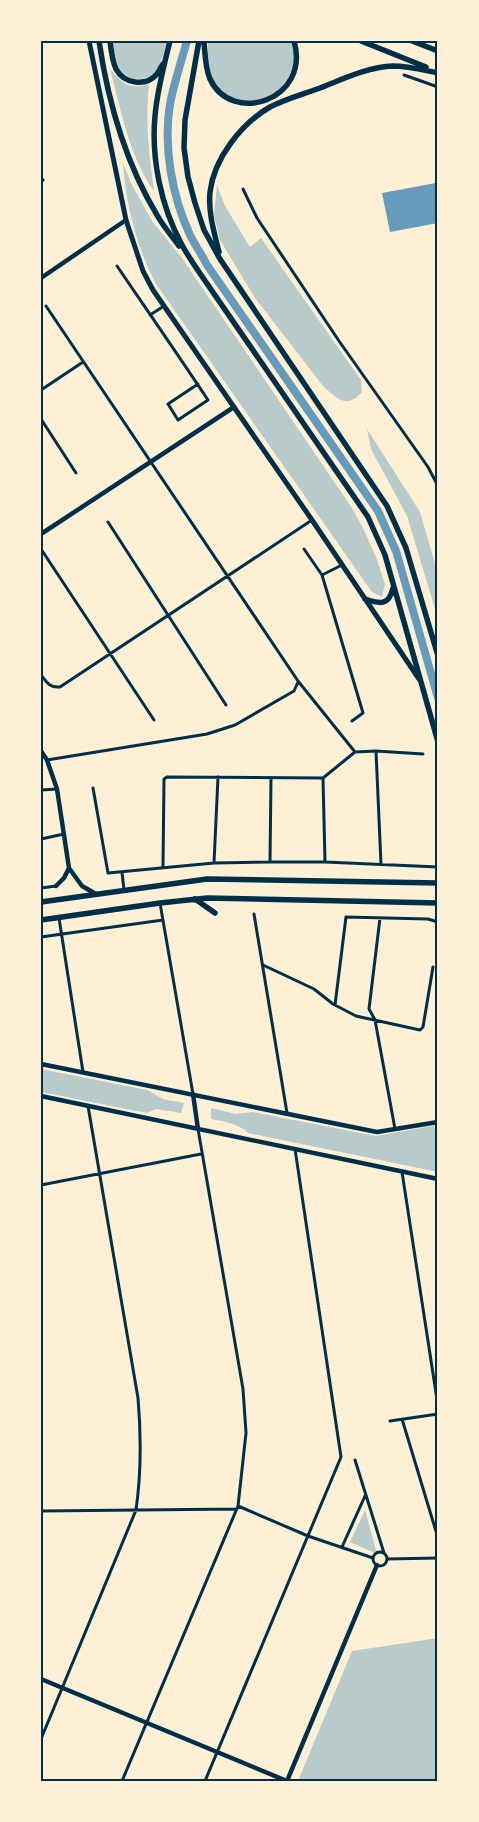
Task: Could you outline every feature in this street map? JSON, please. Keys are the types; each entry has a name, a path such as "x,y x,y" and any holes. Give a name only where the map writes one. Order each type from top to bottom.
{"main road":[{"path":"89,41 126,220 143,271 164,306 421,682"},
{"path":"99,41 105,81 118,127 136,177 157,216 368,517 384,555 438,742"},
{"path":"110,41 117,69 124,78 133,82 145,81 156,75 165,60"},
{"path":"170,41 155,117 155,150 159,183 168,213 180,242 198,272"},
{"path":"199,41 185,120 184,148 188,177 204,230 220,259 387,506 406,548 438,656"},
{"path":"204,41 206,64 210,80 220,92 232,100 248,103 263,101 279,94 289,84 295,72 297,54 294,41"},
{"path":"361,41 438,72"},
{"path":"412,41 438,51"},
{"path":"220,259 212,226 210,190 226,150 238,133 255,118 270,107 369,70 392,66 438,72"},
{"path":"365,599 378,603 385,602 391,597 393,586"},
{"path":"41,902 207,879 438,883"},
{"path":"41,920 207,898 438,903"},
{"path":"195,899 215,913"}],"street":[{"path":"404,75 438,88"},
{"path":"243,190 257,218 339,341 428,467 438,486"},
{"path":"41,278 126,220"},
{"path":"117,266 198,384 208,400 178,420 168,404 198,384"},
{"path":"46,306 298,681 355,752"},
{"path":"150,315 164,306"},
{"path":"41,390 83,362"},
{"path":"41,534 234,407"},
{"path":"41,420 76,473"},
{"path":"41,675 47,684 54,688 60,688 312,520"},
{"path":"108,522 226,704"},
{"path":"41,549 154,720"},
{"path":"304,549 322,575 363,713 352,722"},
{"path":"322,575 342,565"},
{"path":"47,760 207,734 235,725 294,691 298,681"},
{"path":"376,751 381,864"},
{"path":"163,867 164,779 167,777 323,778 355,752 376,751 423,754"},
{"path":"41,752 47,760 57,789 69,868 82,886 96,894"},
{"path":"214,863 218,777"},
{"path":"270,862 271,778"},
{"path":"323,778 325,862"},
{"path":"93,788 108,873 214,863 325,862 438,867"},
{"path":"41,790 57,789"},
{"path":"41,839 64,834"},
{"path":"41,888 56,886 64,878 69,868"},
{"path":"122,872 124,890"},
{"path":"122,1781 237,1507 246,1433 243,1389 201,1154 193,1094 160,903"},
{"path":"254,914 287,1113"},
{"path":"335,1005 346,917 428,918 438,922"},
{"path":"59,918 83,1072"},
{"path":"380,918 369,1009 374,1020 395,1129"},
{"path":"41,938 162,920"},
{"path":"263,965 314,989 335,1005 356,1016 420,1030 423,1027 434,967"},
{"path":"41,1064 377,1132 438,1122"},
{"path":"41,1096 438,1179"},
{"path":"41,1738 136,1510 138,1492 138,1406 101,1174 88,1106"},
{"path":"205,1781 341,1457 295,1149"},
{"path":"41,1185 201,1154"},
{"path":"402,1172 438,1406"},
{"path":"390,1421 438,1414"},
{"path":"402,1419 438,1538"},
{"path":"355,1460 365,1496 387,1559"},
{"path":"342,1547 365,1496"},
{"path":"41,1511 237,1507 308,1536 373,1558 374,1562 378,1565"},
{"path":"373,1558 378,1553 384,1553"},
{"path":"387,1559 438,1558"},
{"path":"378,1565 384,1564 387,1559"},
{"path":"41,1679 287,1781 378,1565"}],"shaded area":[{"path":"112,41 167,41 156,71 152,75 137,79 126,76 119,68"},
{"path":"208,41 291,41 294,64 287,79 277,93 260,100 242,100 225,93 212,80 208,66"},
{"path":"110,69 119,79 131,86 149,84 149,151 154,191 145,177 132,148"},
{"path":"123,163 131,183 152,221 182,258 352,508 376,557 385,584 382,597 372,592 156,284 143,255 133,225 129,210"},
{"path":"217,185 225,206 250,247 261,238 361,380 362,392 357,397 347,401 342,400 323,386 255,298 220,240 214,215"},
{"path":"367,429 420,512 438,574 438,619 407,516 371,449"},
{"path":"41,1069 147,1090 163,1099 184,1103 181,1113 156,1109 147,1113 41,1092"},
{"path":"211,1108 236,1114 253,1112 376,1136 438,1125 438,1172 248,1133 236,1125 211,1119"},
{"path":"365,1510 377,1554 350,1542"},
{"path":"438,1638 438,1781 298,1781 352,1651"}],"water":[{"path":"436,183 438,223 390,232 382,193"}],"waterway":[{"path":"187,41 170,104 168,120 171,171 178,204 184,220 207,265 378,511 396,551 438,698"}]}
